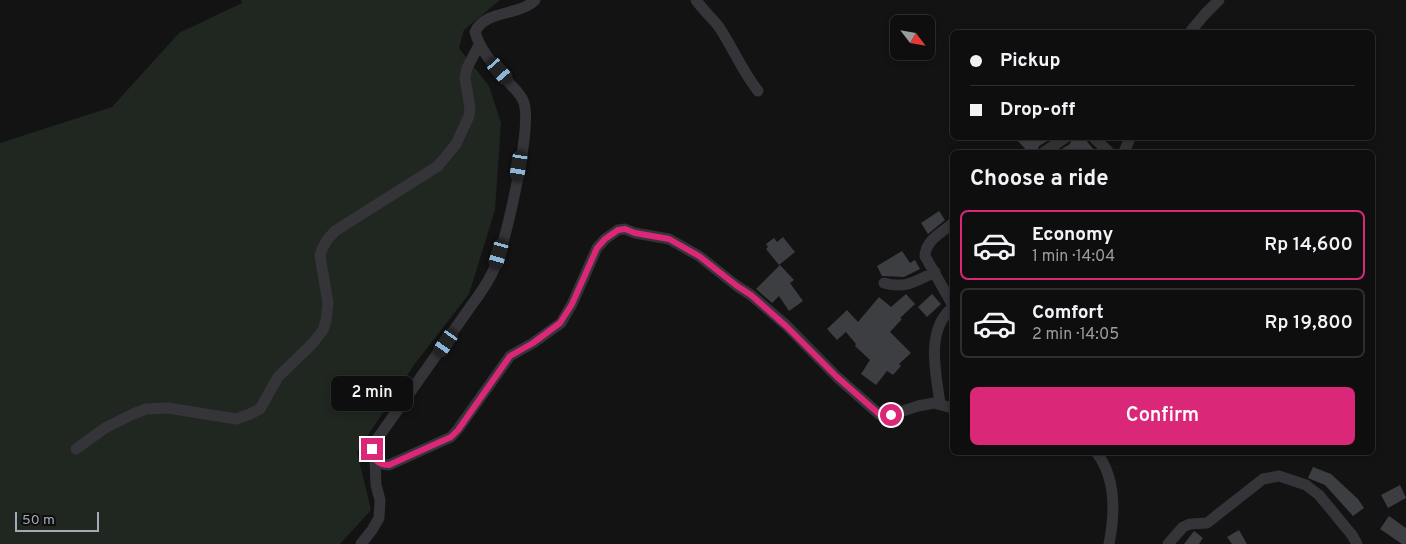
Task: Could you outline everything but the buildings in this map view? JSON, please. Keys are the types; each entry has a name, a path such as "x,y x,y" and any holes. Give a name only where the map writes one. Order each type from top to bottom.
{"street":[{"path":"361,544 379,518 380,500 376,485 375,460 372,449 375,442 486,284 495,267 517,182 525,134 526,114 524,102 492,63 479,44 475,32 479,24 486,19 529,6 535,0"},
{"path":"696,0 718,27 735,52 746,76 758,91"},
{"path":"1192,30 1220,0"},
{"path":"76,449 105,428 146,409 168,408 236,419 260,409 278,377 314,343 326,322 328,303 320,256 329,236 351,220 438,166 456,144 470,116 465,78 470,61 479,44"},
{"path":"1047,150 1062,140"},
{"path":"1096,140 1107,150"},
{"path":"950,226 929,242 926,249 926,256 950,302"},
{"path":"375,460 382,465 389,465 451,437 470,414 510,356 533,343 560,323 572,304 597,248 605,239 618,230 625,229 635,233 669,239 699,256 751,295 879,414 891,415 934,402 950,407"},
{"path":"884,283 901,286 908,285 934,272"},
{"path":"940,403 934,357 941,324 950,309"},
{"path":"1098,455 1110,484 1112,524 1109,544"},
{"path":"1168,544 1182,527 1207,522 1263,479 1279,476 1306,485 1319,494 1357,544"}],"shaded area":[{"path":"241,0 500,0 464,30 459,48 489,86 501,123 495,210 469,294 414,365 357,452 371,510 340,544 0,544 0,143 112,107 179,33 242,3"}],"route":[{"path":"372,449 375,460 382,465 389,465 451,437 470,414 510,356 533,343 560,323 572,304 589,262 597,248 605,239 618,230 625,229 635,233 669,239 699,256 751,295 879,414 891,415"}]}
